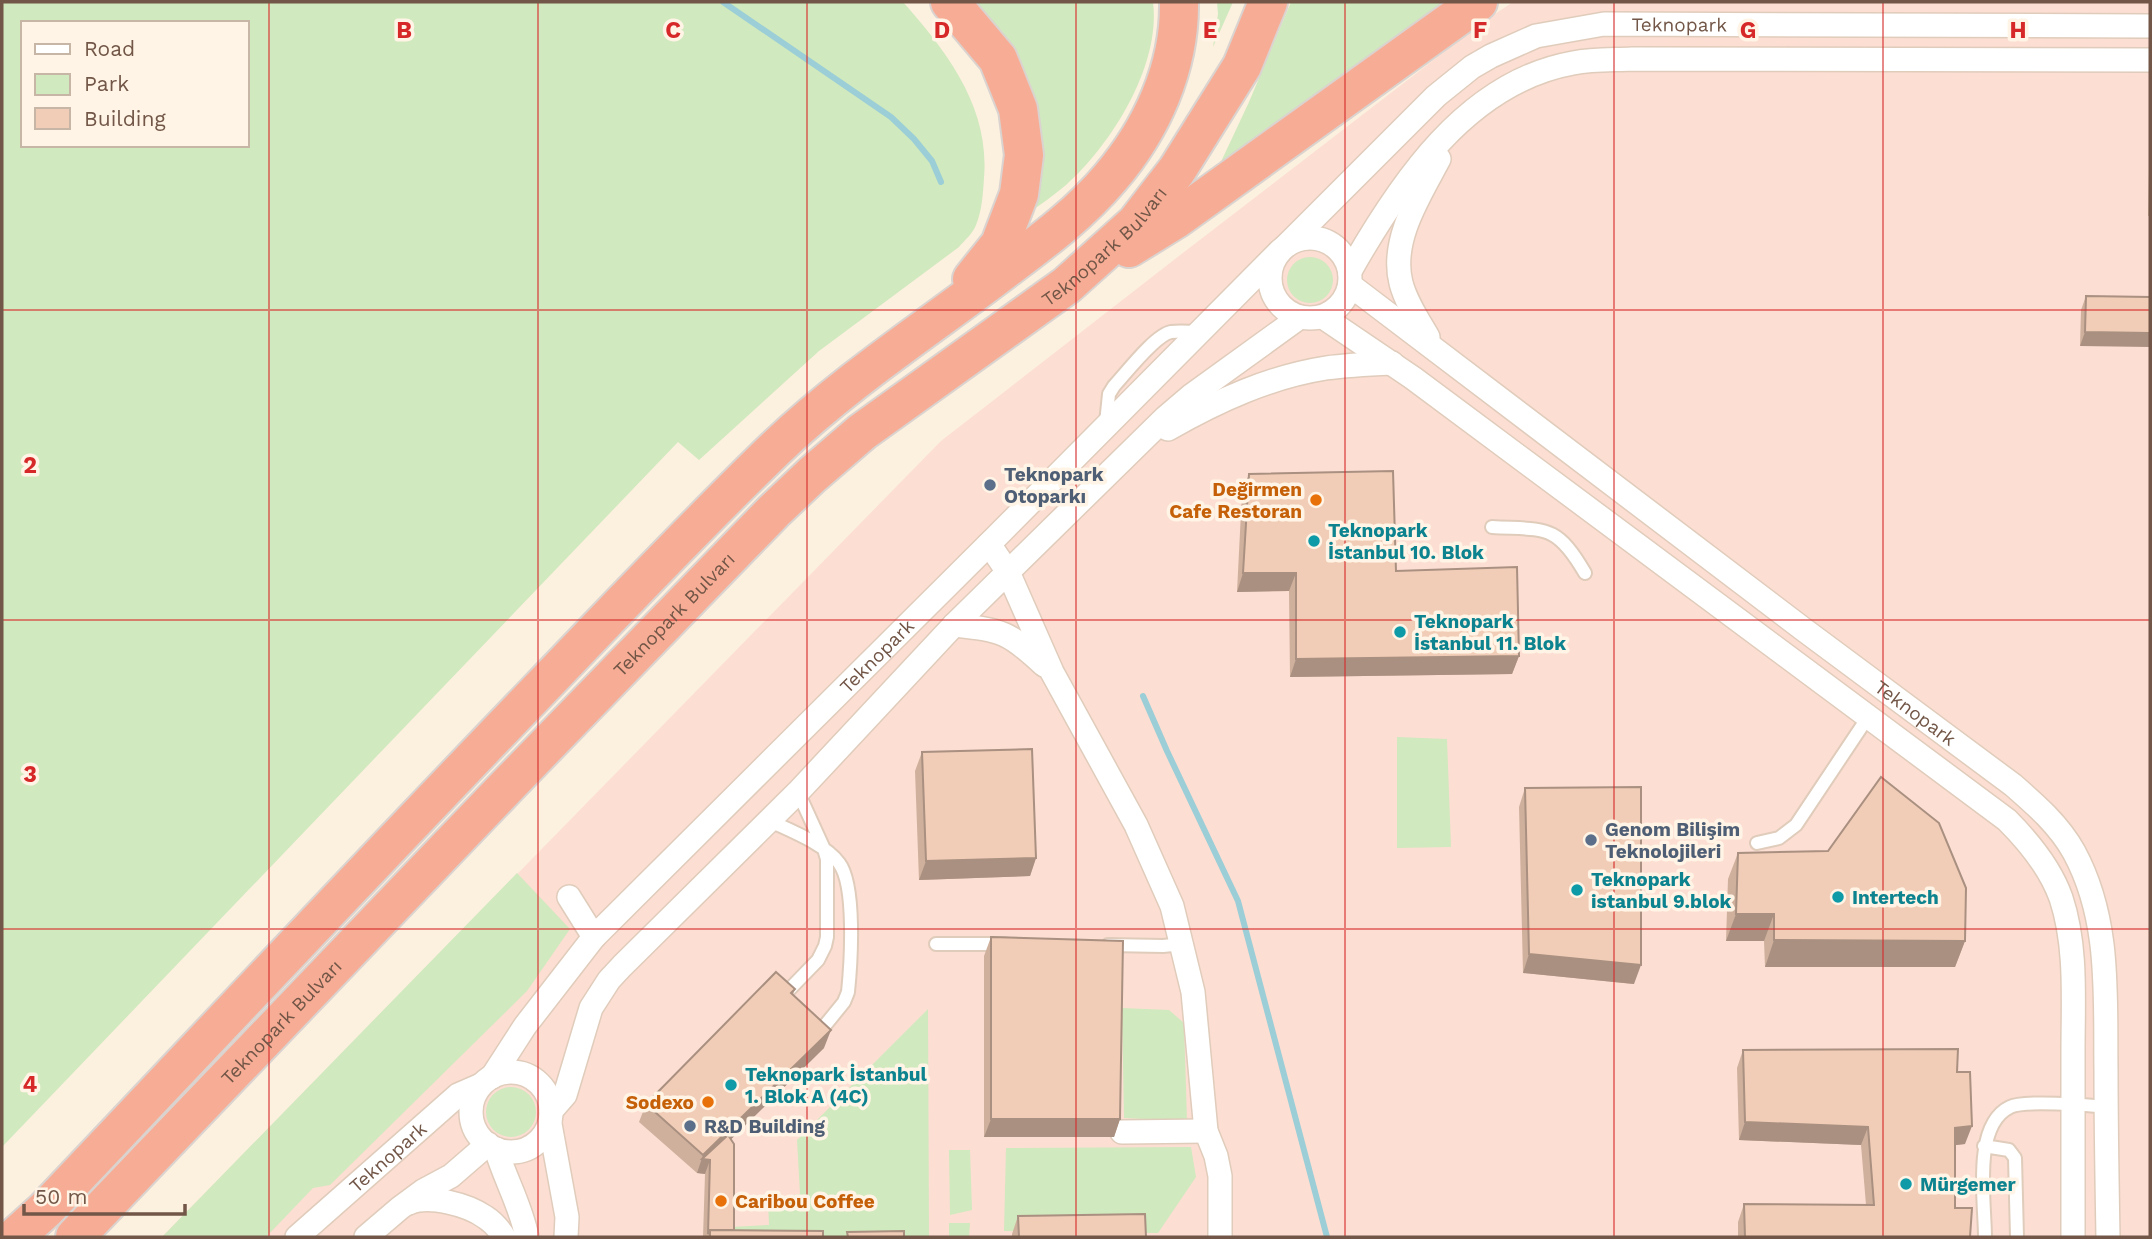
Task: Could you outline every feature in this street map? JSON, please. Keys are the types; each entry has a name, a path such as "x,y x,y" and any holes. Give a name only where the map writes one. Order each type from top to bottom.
{"highway":[{"path":"943,316 1000,244 1019,194 1024,155 1018,109 998,59 950,2"},
{"name":"Teknopark Bulvarı","path":"15,1237 46,1209 494,736 754,469 835,397 1056,232 1082,209 1134,149 1158,103 1174,55 1179,2"},
{"name":"Teknopark Bulvarı","path":"75,1237 664,623 812,475 862,432 1067,285 1136,223 1177,170 1242,66 1268,2"},
{"path":"1067,285 1176,219 1478,2"},
{"path":"111,1237 426,905 466,829"},
{"path":"2,1237 46,1209"}],"street":[{"name":"Teknopark","path":"527,1237 520,1210 492,1147 477,1133 471,1108 474,1095 594,937 1384,146 1454,80 1491,56 1536,36 1604,24 2150,26"},
{"name":"Teknopark","path":"492,1147 509,1152 522,1150 534,1145 543,1136 550,1117 565,1095 591,1008 609,980 770,821 954,625 1192,395 1311,317 1333,312 1341,304 1371,234 1405,185 1458,124 1498,91 1522,79 1573,63 1632,59 2150,60"},
{"name":"Teknopark","path":"1435,349 1413,311 1401,281 1401,248 1407,223 1416,203 1458,124"},
{"name":"Teknopark","path":"2073,1237 2071,955 2067,921 2050,874 2023,836 2007,820 1391,363 1311,317 1282,307 1271,290 1271,269 1284,248 1306,238 1326,241 1342,253 1350,278 1435,349 1802,629 2013,785 2058,828 2085,875 2098,916 2106,991 2108,1237"},
{"name":"Teknopark","path":"1138,445 1200,411 1259,385 1325,368 1391,363"},
{"path":"989,544 1008,572 1052,672 1153,860 1172,906 1193,992 1206,1131 1216,1156 1220,1176 1220,1237"},
{"path":"954,625 994,630 1007,635 1052,672"},
{"path":"569,897 594,937"},
{"name":"Teknopark","path":"297,1237 458,1095 505,1072 518,1072 531,1077 541,1086 548,1098 567,1217 566,1237"},
{"path":"1122,1132 1206,1131"},
{"path":"366,1237 423,1191 452,1176 492,1147"},
{"path":"1210,1237 1212,1176 1216,1156"},
{"path":"400,1208 415,1200 460,1205 487,1217 504,1237"}],"lane":[{"path":"1492,527 1545,530 1567,545 1585,573"},
{"path":"1756,843 1779,838 1797,825 1868,717"},
{"path":"782,997 818,960 827,937 827,859 798,792"},
{"path":"770,821 824,849 840,864 849,892 849,983 844,1002 818,1034"},
{"path":"936,944 1016,944"},
{"path":"1096,945 1183,944"},
{"path":"1985,1237 1984,1146 1986,1136 1996,1118 2012,1105 2073,1104 2106,1107"},
{"path":"1984,1146 2009,1150 2015,1157 2017,1237"}],"shaded area":[{"path":"1513,2 2150,2 2150,1237 162,1237 941,441 1483,22"}],"green space":[{"path":"2,2 903,2 950,61 973,104 984,152 983,190 976,225 959,247 819,351 699,460 678,442 2,1147"},
{"path":"970,2 1153,2 1149,51 1130,102 1116,126 1066,185 1027,214"},
{"path":"1217,2 1233,2 1213,47 1218,14"},
{"path":"1291,2 1461,2 1212,181 1249,102"},
{"path":"1310,257 1326,264 1333,280 1326,296 1310,303 1294,296 1287,280 1294,264"},
{"path":"1397,737 1447,739 1451,847 1397,848"},
{"path":"517,873 570,929 527,991 330,1185 313,1188 266,1237 162,1237"},
{"path":"1122,1008 1169,1010 1184,1023 1187,1121 1124,1118"},
{"path":"928,1009 929,1237 731,1237 731,1227 769,1225 768,1200 800,1194 797,1140"},
{"path":"511,1087 529,1094 536,1112 529,1130 511,1137 493,1130 486,1112 493,1094"},
{"path":"1191,1147 1196,1177 1158,1233 1004,1231 1006,1148"},
{"path":"949,1150 970,1150 972,1210 950,1215"},
{"path":"949,1223 970,1223 969,1237 949,1237"}],"building":[{"path":"2086,296 2150,297 2150,333 2085,332"},
{"path":"1393,471 1396,571 1517,567 1519,656 1296,659 1296,573 1243,573 1249,474"},
{"path":"1032,749 1036,858 926,861 922,752"},
{"name":"Intertech","path":"1881,777 1939,823 1966,888 1965,941 1774,940 1774,914 1736,914 1738,853 1828,851"},
{"name":"Teknopark istanbul 9.blok","path":"1641,787 1641,965 1529,954 1525,788"},
{"path":"991,937 1123,941 1120,1119 991,1119"},
{"name":"Teknopark İstanbul 1. Blok A (4C)","path":"776,972 795,989 791,993 831,1030 703,1155 646,1104"},
{"name":"Mürgemer","path":"1958,1049 1957,1072 1970,1072 1972,1126 1955,1128 1955,1208 1972,1208 1970,1237 1745,1237 1744,1204 1874,1205 1868,1127 1745,1122 1743,1050"},
{"path":"728,1135 734,1144 734,1230 710,1230 708,1234 710,1160 702,1159"},
{"path":"1145,1214 1146,1237 1019,1237 1018,1216"},
{"path":"710,1230 823,1231 823,1237 710,1237"},
{"path":"904,1231 904,1237 848,1237 847,1232"}],"waterway":[{"path":"723,2 891,117 932,161 941,182"},
{"path":"1143,696 1238,901 1327,1237"}],"place":[{"name":"Teknopark Otoparkı","path":"990,485"},
{"name":"Değirmen Cafe Restoran","path":"1316,500"},
{"name":"Teknopark İstanbul 10. Blok","path":"1314,541"},
{"name":"Teknopark İstanbul 11. Blok","path":"1400,632"},
{"name":"Genom Bilişim Teknolojileri","path":"1591,840"},
{"name":"Teknopark istanbul 9.blok","path":"1577,890"},
{"name":"Intertech","path":"1838,897"},
{"name":"Teknopark İstanbul 1. Blok A (4C)","path":"731,1085"},
{"name":"Sodexo","path":"708,1102"},
{"name":"R&D Building","path":"690,1126"},
{"name":"Mürgemer","path":"1906,1184"},
{"name":"Caribou Coffee","path":"721,1201"}]}
